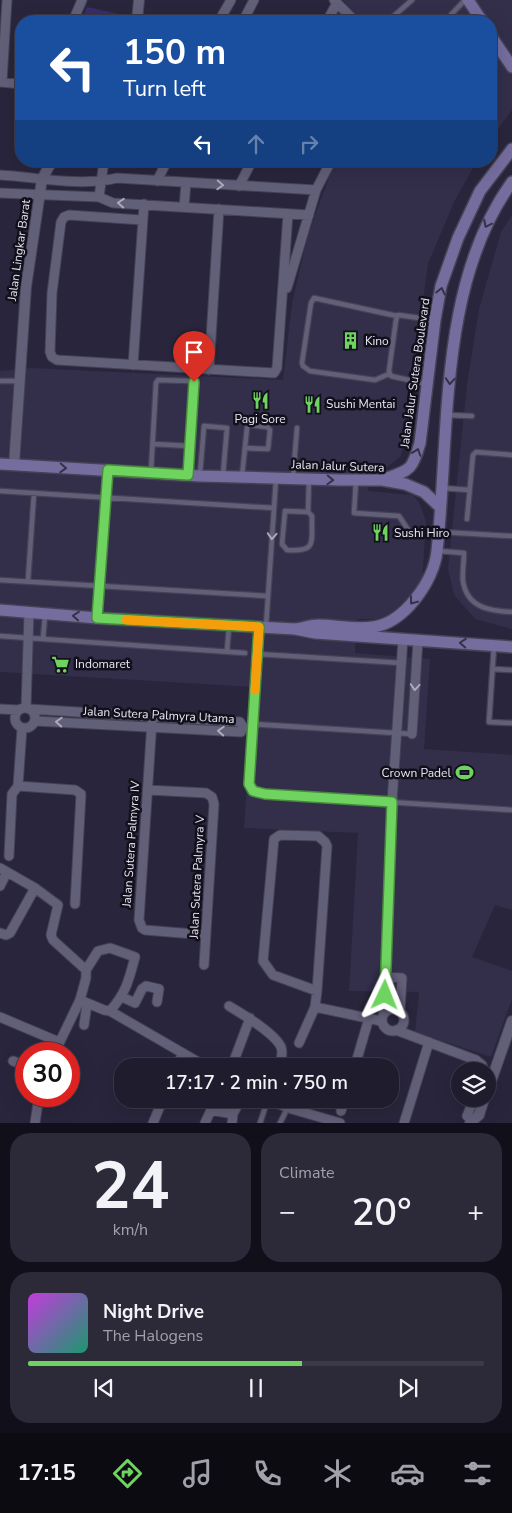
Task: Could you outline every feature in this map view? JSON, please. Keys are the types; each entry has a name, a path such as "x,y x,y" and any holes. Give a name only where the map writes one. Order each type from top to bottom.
{"main road":[{"path":"466,0 477,15"},
{"path":"497,45 512,67"},
{"name":"Jalan Jalur Sutera Boulevard","path":"382,480 407,471 416,458 420,443 441,286 458,238 480,191 512,149"},
{"path":"295,629 316,625 373,627 388,622 408,608 428,580 436,559 439,532 453,342 464,292 478,243 500,200 512,182"},
{"name":"Jalan Jalur Sutera","path":"0,464 200,476 382,480 405,484 424,492 440,507"},
{"path":"0,610 97,618 295,629 315,633 512,647"}],"street":[{"path":"7,0 1,82 15,83"},
{"path":"75,15 82,0"},
{"path":"138,15 139,0"},
{"path":"222,15 231,0"},
{"path":"246,15 254,0"},
{"path":"329,15 335,1 349,15"},
{"name":"Jalan Lingkar Barat","path":"14,465 26,287 42,179 49,167"},
{"path":"99,197 103,167"},
{"path":"157,181 164,167"},
{"path":"239,186 249,167"},
{"path":"282,303 316,190 328,167"},
{"path":"0,175 102,182 117,178 316,190"},
{"path":"184,207 186,183"},
{"path":"0,193 99,197 113,203 309,215"},
{"path":"133,365 144,204"},
{"path":"209,370 220,209"},
{"path":"142,220 69,215 64,217 61,222 52,293 50,352 52,357 57,360 274,373 277,368 288,214"},
{"path":"25,709 29,613"},
{"path":"403,639 392,802 383,1026 388,1030 396,1030 479,1062"},
{"path":"412,734 418,640"},
{"name":"Jalan Sutera Palmyra Utama","path":"0,709 240,722 243,727 240,732 35,721"},
{"path":"22,728 32,726 35,721 34,714 25,709"},
{"path":"22,728 15,722 15,715 25,709"},
{"name":"Jalan Sutera Palmyra IV","path":"152,716 138,920 145,930 206,935"},
{"path":"9,856 12,794 18,786 22,728"},
{"path":"18,786 75,790 81,794 75,904"},
{"name":"Jalan Sutera Palmyra V","path":"148,790 206,792 212,797 214,804 204,965"},
{"path":"299,1043 315,1007 317,991 327,846 318,836 280,835 274,839 264,961 273,975 317,991"},
{"path":"0,886 3,870 35,888 58,905 51,935 53,940 86,970"},
{"path":"0,933 6,935 10,933 35,888"},
{"path":"84,1025 83,1002 86,970 98,951 110,948 135,957 122,997 110,1010"},
{"path":"385,977 402,978 400,1011 404,1022 396,1030"},
{"path":"122,997 135,1003 142,989 146,986 158,988 156,1002"},
{"path":"83,1002 104,1010 110,1010 190,1058"},
{"path":"0,1018 59,1042 83,1002"},
{"path":"229,1006 250,1018 278,1042 282,1049 280,1058"},
{"path":"315,1007 369,1018 383,1017 392,1008 400,1011"},
{"path":"235,1058 250,1018"},
{"path":"357,1058 369,1018"},
{"path":"496,1067 512,1021"},
{"path":"404,1123 429,1042"},
{"path":"181,1058 183,1054"},
{"path":"35,1123 37,1107"},
{"path":"468,1120 472,1107"},
{"path":"468,1120 479,1115 482,1107"},
{"path":"152,1123 159,1108"},
{"path":"288,1108 340,1123"},
{"path":"205,1123 211,1110 233,1119"}],"lane":[{"path":"395,15 412,0"},
{"path":"451,15 466,0"},
{"path":"389,374 375,380 310,371 303,366 311,303 314,298 398,316 435,320"},
{"path":"389,374 398,316"},
{"path":"389,374 427,384"},
{"path":"0,381 19,381"},
{"path":"150,473 157,381 192,381 194,384 188,475"},
{"path":"448,415 472,416"},
{"path":"242,477 247,428 249,425 267,427 270,430 268,449 245,448"},
{"path":"200,476 204,426 227,428 223,476"},
{"path":"293,478 297,428"},
{"path":"153,444 190,446"},
{"path":"466,518 472,455 476,452 512,455"},
{"path":"97,618 108,470"},
{"path":"276,478 267,596 257,654 249,784 253,791 265,794 512,810"},
{"path":"308,512 285,511 282,544 287,550 302,551 310,545 312,516 308,512 309,479"},
{"path":"356,480 354,513 399,516 411,534"},
{"path":"442,488 469,490"},
{"path":"0,491 274,508"},
{"path":"28,581 34,493"},
{"path":"439,532 512,536"},
{"path":"437,551 464,553 463,582 470,598 480,607 492,611 512,612"},
{"path":"0,580 267,596"},
{"path":"43,639 45,614"},
{"path":"227,651 229,626"},
{"path":"0,636 245,652"},
{"path":"494,646 489,722 512,724"},
{"path":"257,654 402,663"},
{"path":"493,669 512,670"},
{"path":"252,724 412,734"},
{"path":"260,1123 265,1108"},
{"path":"280,1123 288,1108"}],"shaded area":[{"path":"343,0 512,0 512,110 497,131 497,15 357,15"},
{"path":"87,7 119,14 119,15 84,15"},
{"path":"334,167 474,167 454,202 428,264 411,388 411,419 401,456 386,468 369,469 368,491 413,495 420,504 426,522 422,581 407,602 382,619 357,619 355,653 430,659 424,749 512,755 512,910 495,905 472,957 512,971 512,999 491,1057 415,1032 419,992 349,991 358,833 244,828 254,687 0,672 0,371 33,368 283,380 292,303 308,235"},
{"path":"512,215 512,629 475,619 454,595 448,569 467,384 479,309 501,232"}],"slow traffic":[{"path":"126,620 259,627 255,690"}],"place":[{"name":"Kino","path":"351,341"},
{"name":"Pagi Sore","path":"260,400"},
{"name":"Sushi Mentai","path":"312,404"},
{"name":"Sushi Hiro","path":"380,533"},
{"name":"Indomaret","path":"61,664"},
{"name":"Crown Padel","path":"465,773"}],"route":[{"path":"194,382 188,475 108,470 97,618 259,627 249,784 253,791 265,794 392,802 385,995"}]}
